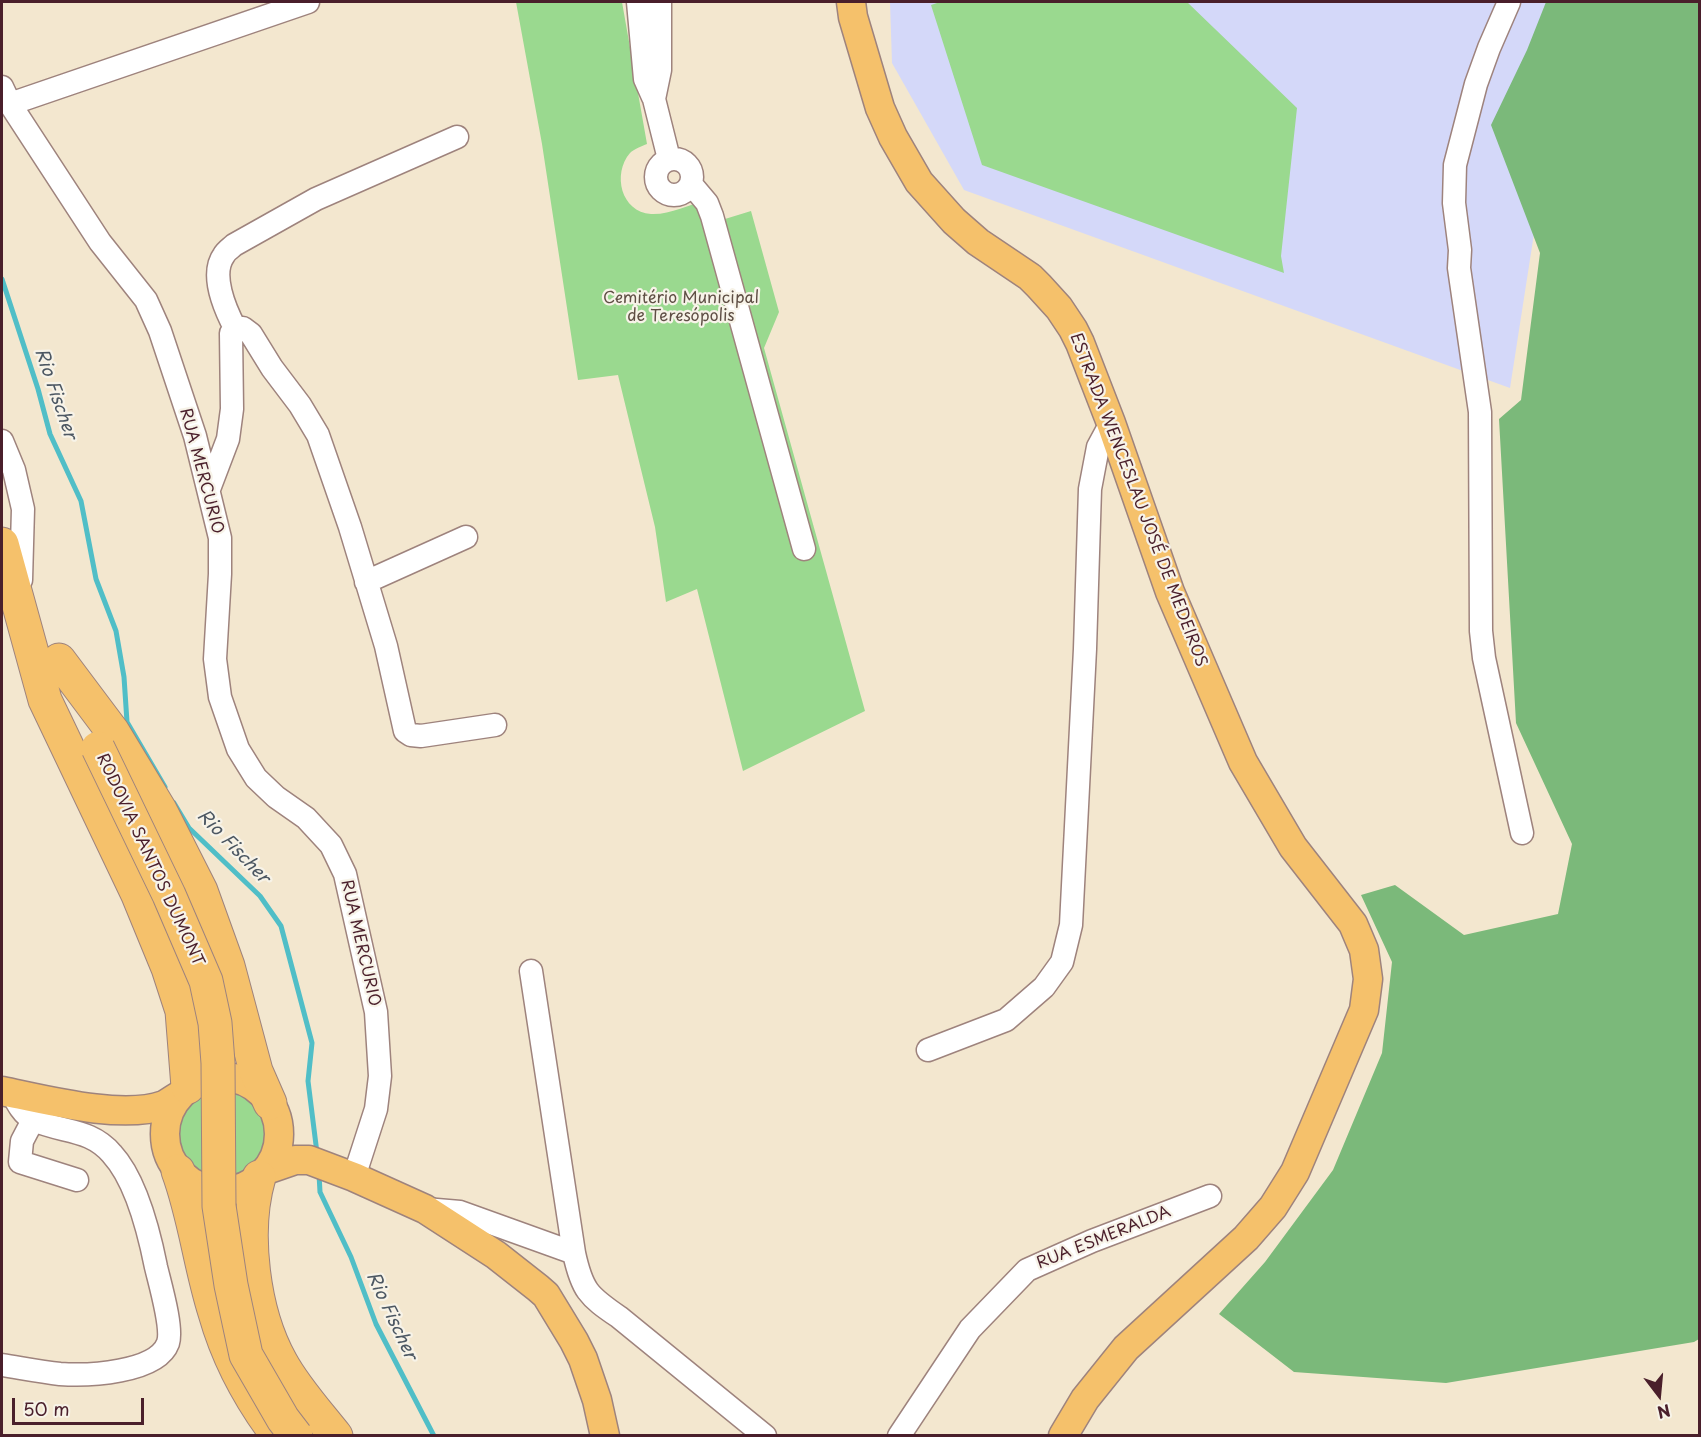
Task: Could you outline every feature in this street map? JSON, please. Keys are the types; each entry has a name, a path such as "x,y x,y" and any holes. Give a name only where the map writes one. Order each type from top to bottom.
{"highway":[{"name":"RODOVIA SANTOS DUMONT","path":"2,539 98,748 169,895 206,981 214,1023 218,1063 219,1206 231,1285 246,1355 283,1419 296,1436"},
{"path":"2,543 45,700 138,895 168,968 182,1011 184,1091"},
{"path":"59,660 119,742 160,810 201,891 228,966 256,1071 274,1111"},
{"path":"172,1160 189,1201 215,1314 227,1348 240,1381 278,1436"},
{"path":"262,1174 254,1196 251,1232 253,1267 260,1308 280,1361 311,1406 336,1436"}],"main road":[{"name":"ESTRADA WENCESLAU JOSÉ DE MEDEIROS","path":"851,2 853,17 880,108 906,162 919,183 954,221 978,242 1030,277 1059,308 1080,344 1111,423 1170,592 1243,762 1293,847 1353,924 1364,950 1368,979 1364,1010 1294,1172 1273,1207 1246,1238 1126,1348 1085,1399 1063,1436"},
{"path":"172,1160 165,1124 172,1104 195,1081 206,1078 232,1078 252,1087 274,1111 302,1148 328,1167"},
{"path":"7,1092 106,1110 136,1110 166,1104 184,1091"},
{"path":"106,1110 172,1160 196,1184 205,1189 223,1191 239,1189 262,1174 295,1160 328,1167 425,1209 496,1255 546,1295 574,1341 583,1359 597,1400 605,1436"},
{"path":"262,1174 275,1154 280,1139 274,1111"}],"street":[{"path":"6,96 308,2"},
{"path":"638,2 645,79 654,99 669,159 680,159 688,165 692,174 691,184 707,203 712,216 804,549"},
{"path":"654,99 660,70 660,2"},
{"path":"1509,2 1476,84 1455,165 1454,203 1460,250 1459,268 1480,412 1481,631 1484,658 1522,833"},
{"name":"RUA MERCURIO","path":"6,96 100,242 146,300 164,341 195,436 220,538 215,659 220,697 238,749 256,778 276,797 306,818 331,845 345,874 376,1012 380,1076 376,1109 328,1167"},
{"path":"235,328 223,306 220,290 220,263 224,254 234,245 316,199 457,137"},
{"path":"209,489 228,439 232,409 230,340 235,328"},
{"path":"235,328 243,328 251,334 318,435 347,516 386,646 405,731 411,735 421,736 495,725"},
{"path":"928,1050 1006,1020 1044,987 1062,962 1071,925 1085,649 1090,489 1098,447 1111,423"},
{"path":"2,441 20,488 23,509 21,580"},
{"path":"366,582 466,537"},
{"path":"531,971 574,1253 579,1276 586,1291 765,1436"},
{"path":"2,1365 61,1374 118,1371 152,1361 163,1353 169,1341 150,1236 126,1173 112,1153 92,1137 33,1120 22,1111 7,1092"},
{"path":"33,1120 22,1141 20,1162 77,1180"},
{"name":"RUA ESMERALDA","path":"899,1436 970,1329 1027,1270 1092,1241 1210,1196"},
{"path":"425,1209 460,1212 574,1253"}],"shaded area":[{"path":"890,2 1570,2 1510,388 964,190 892,63"}],"green space":[{"name":"Cemitério Municipal de Teresópolis","path":"516,2 622,2 647,144 630,153 621,171 622,191 633,207 641,212 658,214 706,200 712,223 751,211 779,312 764,348 865,711 743,771 697,589 666,602 655,527 618,375 578,380 542,144"},
{"path":"940,2 1187,2 1297,108 1281,256 1284,273 982,165 931,5"},
{"path":"1546,2 1699,2 1699,1339 1694,1342 1446,1383 1294,1372 1219,1314 1265,1262 1333,1170 1382,1053 1392,962 1361,895 1395,885 1464,935 1558,914 1572,844 1516,723 1499,419 1521,400 1540,253 1491,125 1527,50"},
{"path":"230,1086 245,1093 257,1103 266,1131 264,1146 257,1159 246,1169 231,1176"},
{"path":"201,1089 209,1177 192,1168 180,1152 175,1133 179,1113"}],"waterway":[{"name":"Rio Fischer","path":"2,279 38,389 50,434 81,501 96,579 116,631 124,677 127,722 165,787"},
{"name":"Rio Fischer","path":"174,803 189,828 260,896 281,926 312,1043 308,1081 317,1153"},
{"name":"Rio Fischer","path":"319,1174 320,1192 351,1257 376,1324 434,1436"}]}
